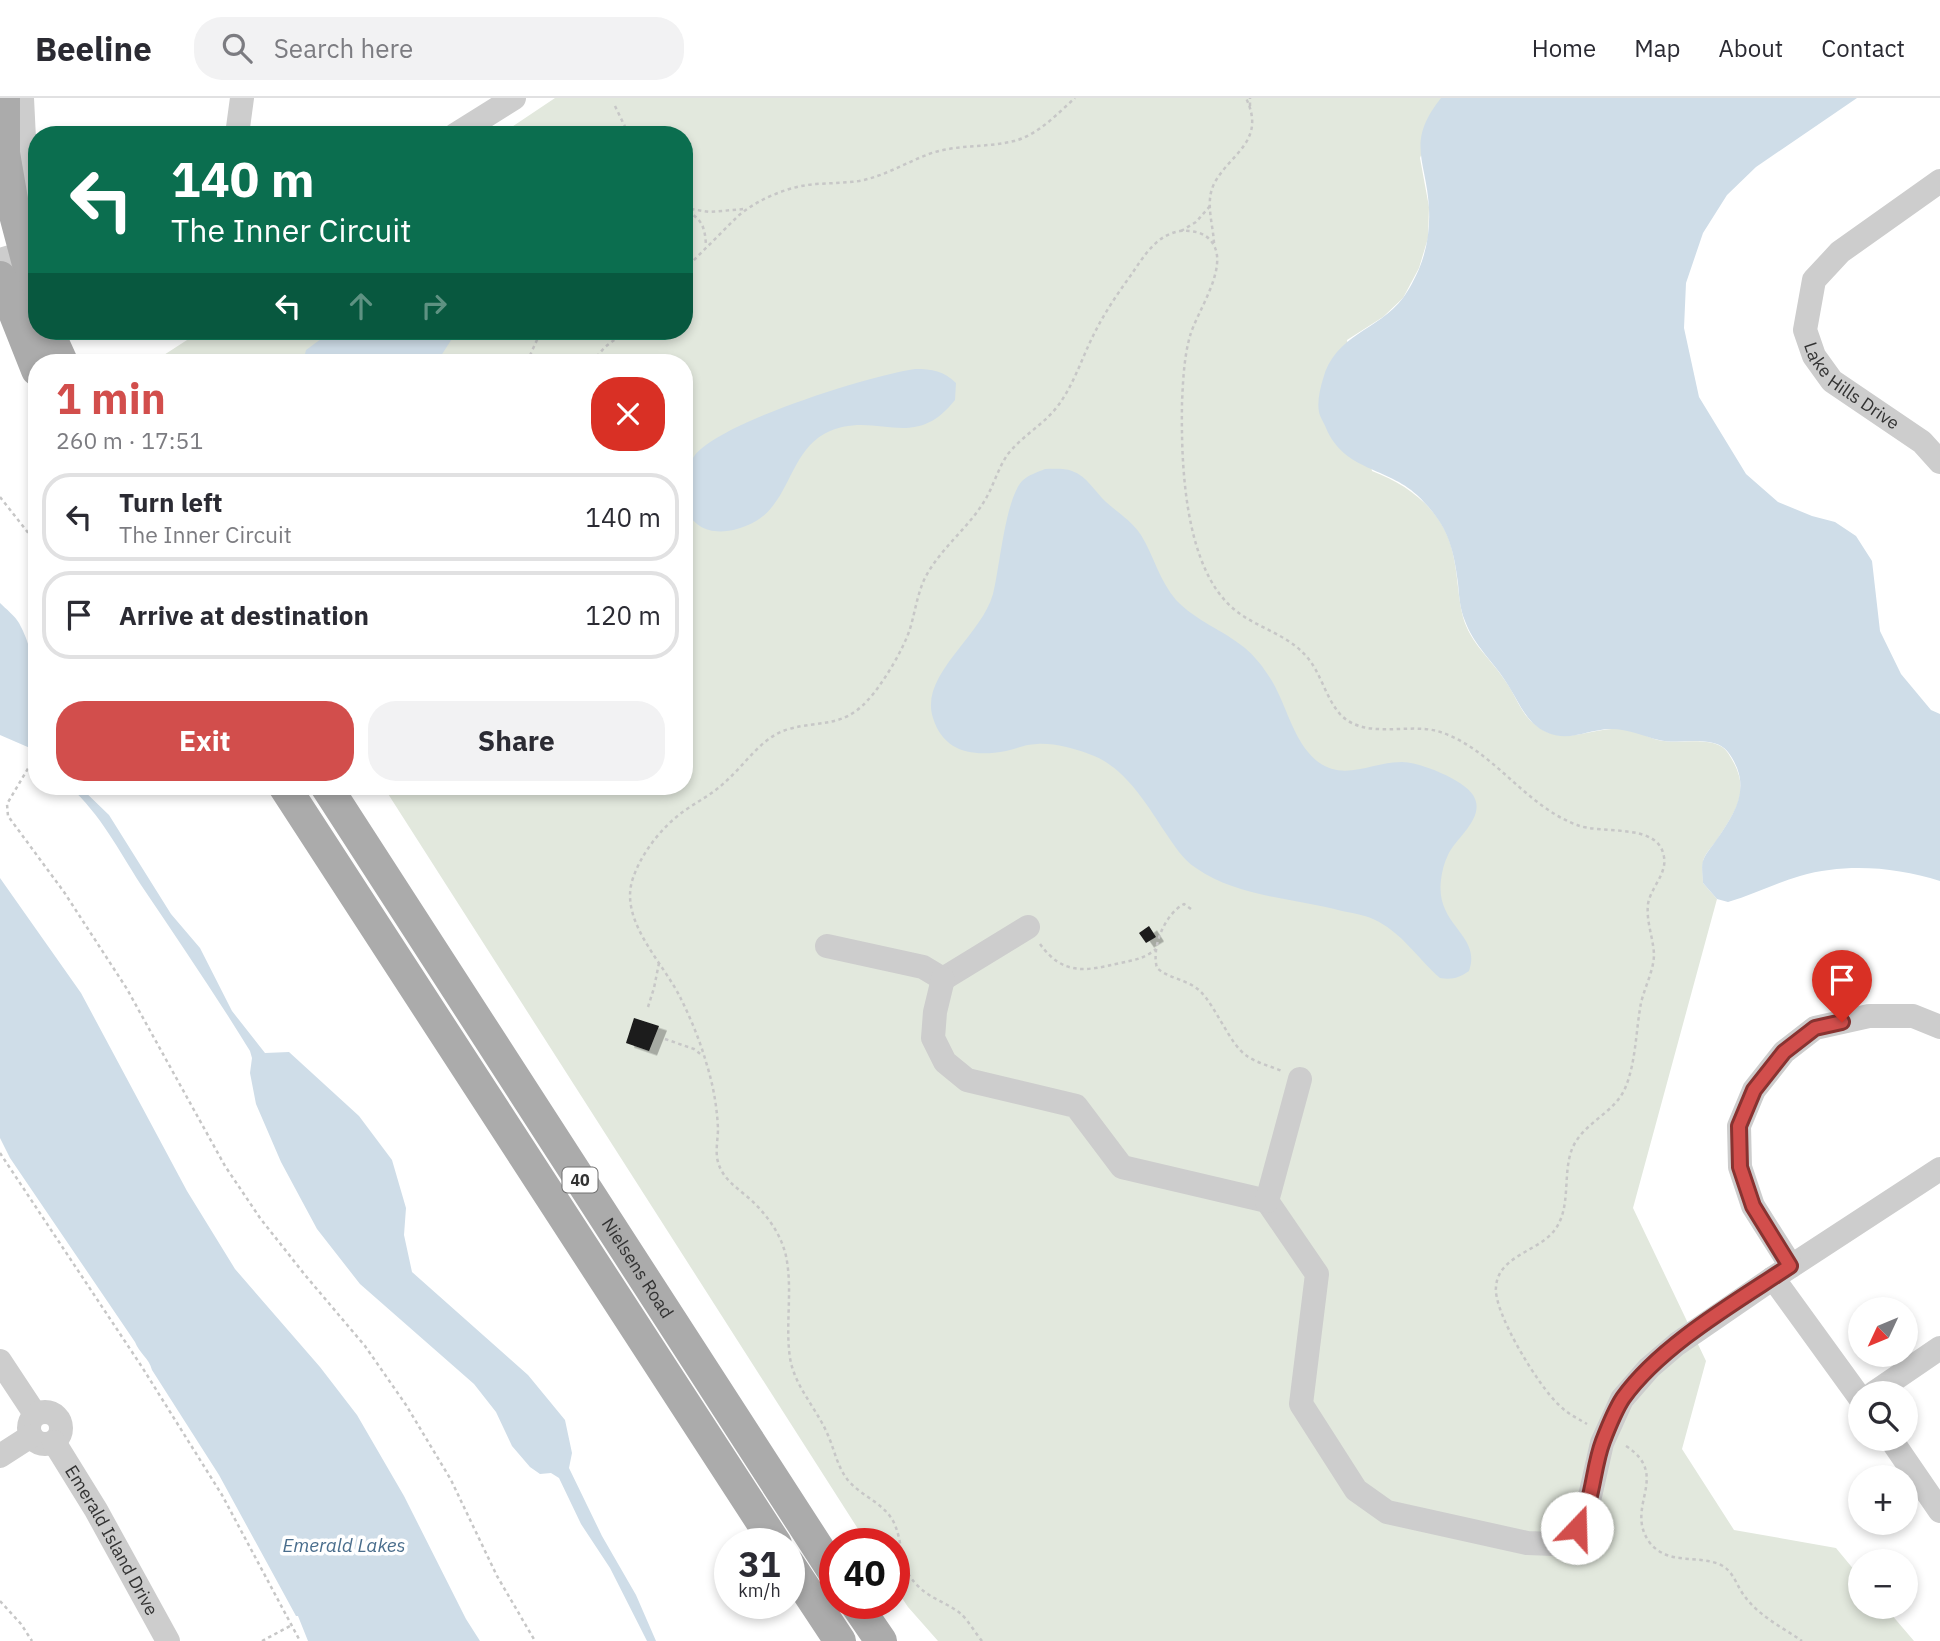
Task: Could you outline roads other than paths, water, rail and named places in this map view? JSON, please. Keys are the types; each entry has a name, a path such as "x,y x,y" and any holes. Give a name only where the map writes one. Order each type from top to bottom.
{"main road":[{"path":"4,98 5,153 20,254 28,275"},
{"path":"0,277 31,354"},
{"name":"Nielsens Road","path":"290,795 766,1528"},
{"name":"Nielsens Road","path":"333,795 819,1549"},
{"path":"805,1588 840,1641"},
{"path":"866,1619 881,1641"}],"street":[{"path":"22,98 25,159 28,168"},
{"path":"238,126 242,98"},
{"path":"469,126 514,98"},
{"name":"Lake Hills Drive","path":"1940,181 1840,252 1814,280 1805,330 1814,356 1832,381 1922,442 1940,462"},
{"path":"1028,927 943,979 935,1012 933,1038 945,1062 967,1080 1076,1106 1122,1167 1267,1201 1317,1275 1301,1404 1356,1490 1387,1512 1527,1543 1554,1544 1577,1528 1586,1514 1602,1443 1622,1399 1649,1368 1677,1344 1782,1272 1940,1169"},
{"path":"827,946 923,967 943,979"},
{"path":"1849,1381 1782,1272 1753,1206 1740,1167 1739,1126 1754,1090 1784,1052 1815,1028 1869,1016 1913,1016 1940,1027"},
{"path":"1267,1201 1300,1079"},
{"path":"1892,1381 1940,1348"},
{"name":"Emerald Island Drive","path":"0,1362 40,1431 96,1510 168,1641"},
{"path":"0,1456 40,1431"},
{"path":"1899,1451 1940,1511"}],"water":[{"path":"1441,98 1857,98 1756,167 1727,195 1703,233 1686,283 1684,328 1699,397 1746,474 1778,502 1835,522 1856,536 1872,561 1880,631 1901,674 1931,710 1940,714 1940,881 1906,872 1870,868 1835,869 1800,876 1728,902 1717,899 1703,883 1702,866 1705,856 1729,820 1739,798 1739,776 1728,752 1714,743 1659,740 1618,729 1563,736 1539,728 1524,712 1469,630 1463,616 1450,545 1435,515 1405,486 1355,461 1334,442 1318,408 1323,379 1329,364 1347,342 1382,318 1403,298 1416,276 1424,254 1429,209 1421,140 1430,114"},
{"path":"320,340 451,340 442,354 305,354 306,350"},
{"path":"915,369 947,376 956,383 955,400 939,416 924,425 892,428 860,425 843,427 824,434 804,453 767,513 743,527 730,531 707,530 693,520 693,458 711,442 735,428 798,402 893,373"},
{"path":"1045,469 1066,469 1078,474 1133,525 1176,600 1192,614 1245,648 1262,666 1272,681 1301,743 1319,762 1342,771 1389,763 1410,763 1430,768 1468,789 1476,803 1476,811 1443,867 1441,896 1445,908 1469,948 1469,971 1455,978 1440,978 1401,938 1373,919 1266,896 1212,878 1183,857 1133,786 1101,759 1070,748 1043,744 994,753 972,752 962,750 945,739 933,718 931,702 935,687 953,656 977,625 993,594 1007,518 1016,490 1024,479"},
{"path":"0,603 19,623 28,644 28,747 0,735"},
{"path":"78,795 88,795 109,815 171,914 200,948 232,1011 265,1053 289,1052 359,1116 392,1160 406,1208 404,1235 412,1272 528,1375 565,1420 572,1453 569,1468 602,1536 636,1595 656,1641 647,1641 610,1568 581,1524 559,1478 551,1473 540,1474 530,1467 512,1446 496,1412 474,1384 360,1284 317,1229 281,1162 256,1104 250,1073 250,1051 108,833"},
{"name":"Emerald Lakes","path":"0,878 81,993 187,1191 235,1269 320,1367 357,1415 404,1496 466,1619 480,1641 308,1641 298,1616 219,1475 149,1362 10,1158 0,1138"}]}
